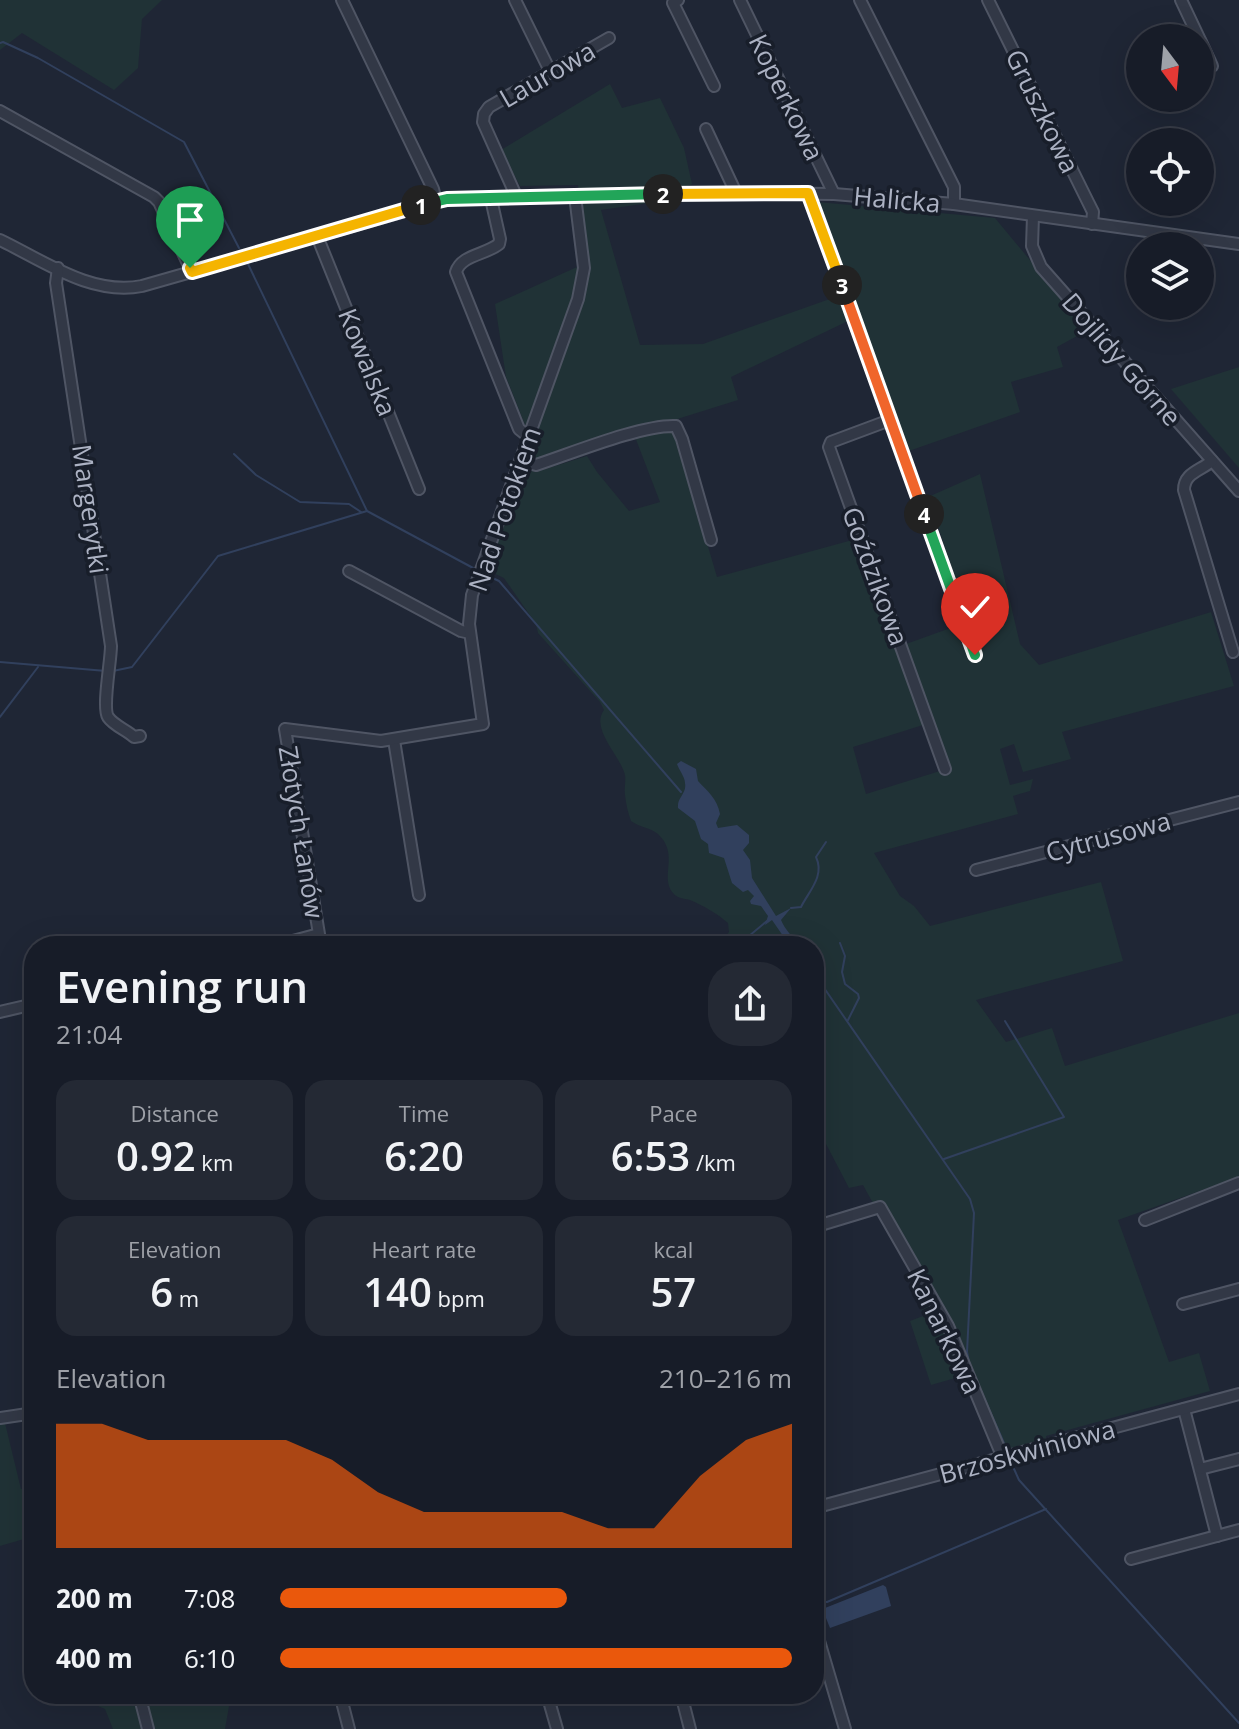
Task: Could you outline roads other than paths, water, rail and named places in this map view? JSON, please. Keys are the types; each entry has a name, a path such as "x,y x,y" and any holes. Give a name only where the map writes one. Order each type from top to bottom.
{"street":[{"path":"342,0 436,201"},
{"path":"515,0 551,73"},
{"path":"678,0 673,3 714,86"},
{"name":"Koperkowa","path":"740,0 834,194"},
{"path":"860,0 954,187 954,204"},
{"name":"Gruszkowa","path":"988,0 1093,212 1092,224"},
{"path":"1181,0 1192,24"},
{"name":"Laurowa","path":"517,198 483,122 484,114 489,107 609,38"},
{"path":"0,111 154,197 192,272"},
{"path":"706,129 736,193"},
{"path":"808,193 975,655"},
{"name":"Halicka","path":"0,240 86,282 112,288 134,288 436,201 808,193 954,204 1239,244"},
{"name":"Nad Potokiem","path":"285,729 381,741 483,724 470,633 472,595 578,299 584,268 575,196"},
{"path":"491,199 499,244 462,262 456,272 519,429 529,437"},
{"name":"Dojlidy Górne","path":"1033,216 1032,246 1041,267 1239,491"},
{"name":"Kowalska","path":"317,236 419,489"},
{"name":"Margerytki","path":"58,268 56,283 111,646 107,716 137,737"},
{"name":"Goździkowa","path":"890,420 831,442 829,447 945,769"},
{"path":"521,461 536,465 626,436 666,425 676,426 711,540"},
{"path":"1212,461 1188,476 1184,490 1233,652"},
{"path":"349,571 470,633"},
{"name":"Złotych Łanów","path":"285,729 319,934 312,936"},
{"path":"394,740 419,895"},
{"name":"Cytrusowa","path":"976,870 1239,802"},
{"path":"0,1012 24,1006"},
{"path":"1145,1220 1239,1183"},
{"name":"Kanarkowa","path":"824,1224 880,1207 948,1326 1003,1458"},
{"path":"1183,1304 1239,1289"},
{"name":"Brzoskwiniowa","path":"824,1505 1239,1394"},
{"path":"1184,1409 1217,1536"},
{"path":"0,1418 24,1414"},
{"path":"1200,1469 1239,1459"},
{"path":"1131,1559 1239,1530"},
{"path":"824,1658 845,1729"},
{"path":"142,1704 148,1729"},
{"path":"343,1704 349,1729"},
{"path":"550,1704 557,1729"},
{"path":"684,1704 690,1729"}],"water":[{"path":"681,761 696,769 698,781 717,804 720,814 716,823 718,828 737,825 749,835 749,843 743,850 750,860 752,878 776,916 791,908 781,920 791,936 783,936 772,920 765,925 768,916 761,906 751,904 754,896 732,883 724,858 709,853 708,844 701,839 695,821 678,808 685,787 677,764"},
{"path":"883,1585 891,1606 830,1628 825,1608"}],"waterway":[{"path":"0,43 38,58 184,142 239,248"},
{"path":"248,264 367,511 475,569"},
{"path":"234,454 256,475 300,502 349,504 361,512"},
{"path":"113,671 132,667 218,556 367,511"},
{"path":"486,575 499,581 681,792"},
{"path":"0,662 106,671"},
{"path":"0,717 38,667"},
{"path":"791,908 801,907 815,883 819,871 816,857 826,842"},
{"path":"749,936 767,921"},
{"path":"840,943 845,956 842,972 845,984 859,998 848,1020"},
{"path":"824,988 970,1199 974,1213 967,1352 970,1367"},
{"path":"944,1159 1064,1117 1005,1021"},
{"path":"981,1391 1007,1450"},
{"path":"1010,1460 1019,1480 1239,1723"},
{"path":"824,1602 1046,1509"}]}
